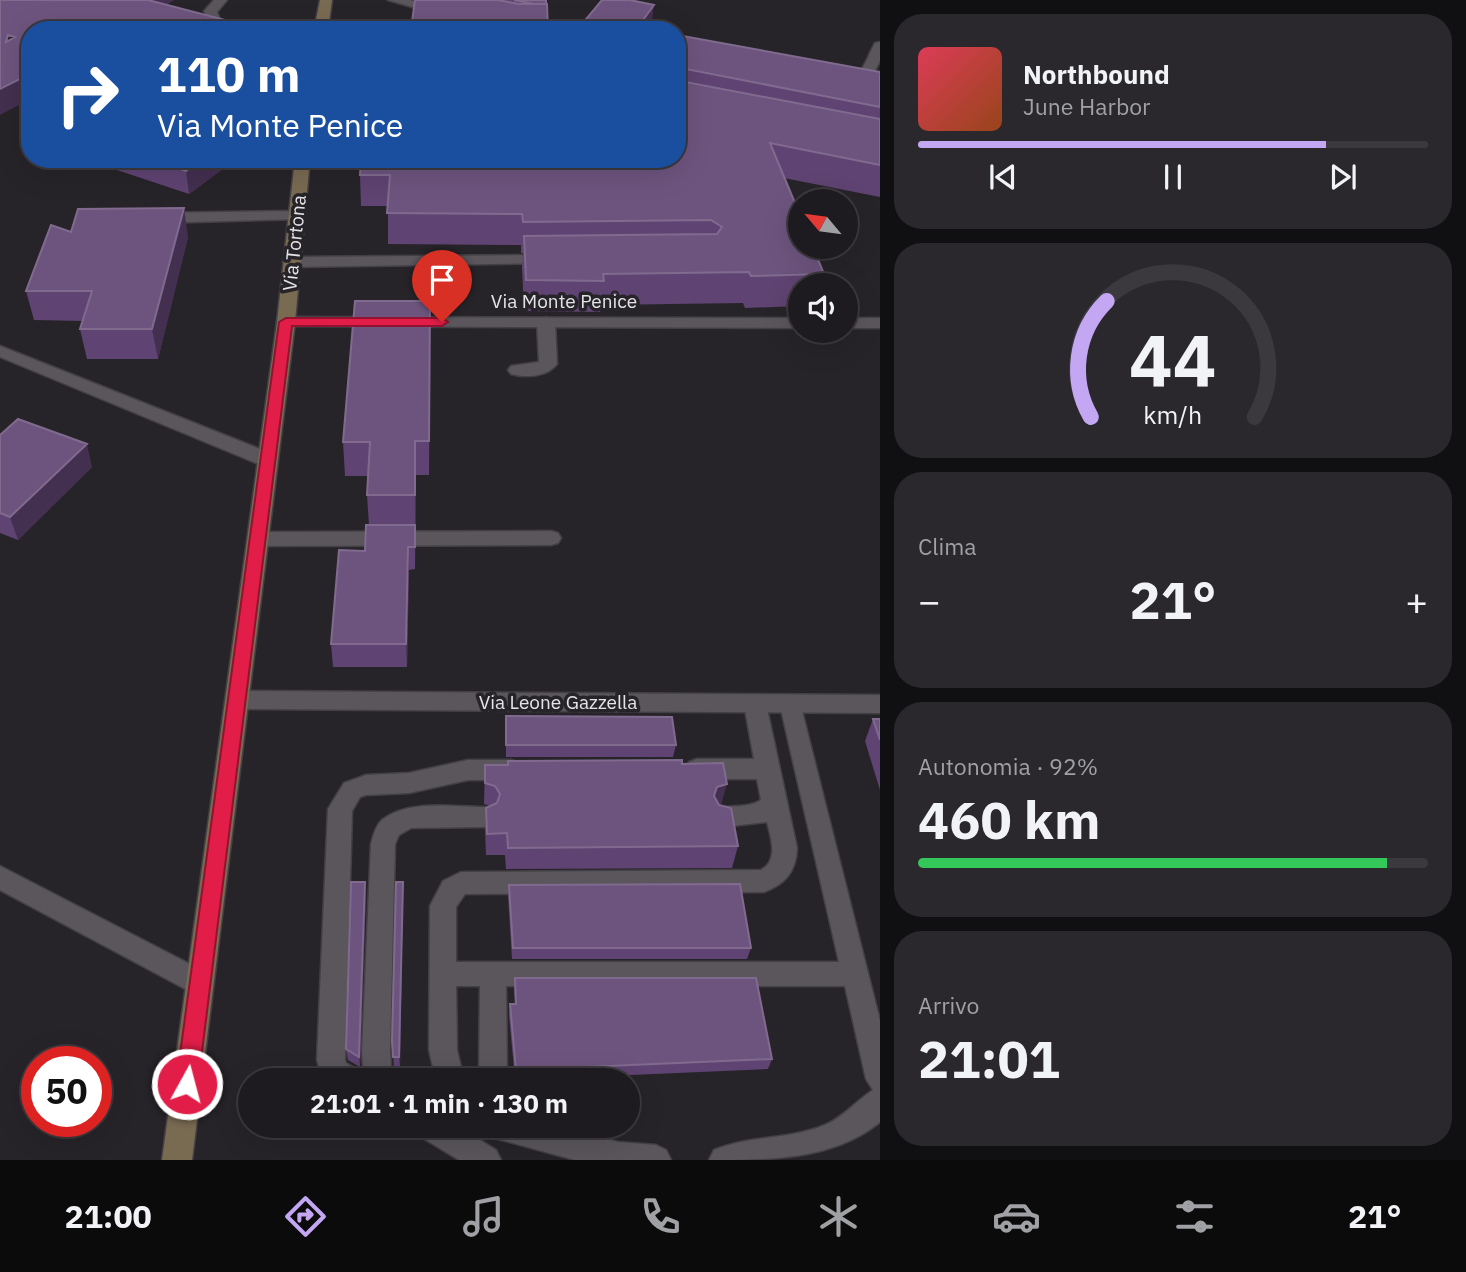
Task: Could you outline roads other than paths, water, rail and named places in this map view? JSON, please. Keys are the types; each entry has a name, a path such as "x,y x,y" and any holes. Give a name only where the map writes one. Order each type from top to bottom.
{"main road":[{"path":"322,21 326,0"},
{"name":"Via Tortona","path":"177,1160 286,322 302,168"}],"street":[{"path":"215,21 210,11 221,0"},
{"path":"394,0 452,13"},
{"path":"835,85 864,90 878,52"},
{"path":"147,218 296,216"},
{"path":"291,262 569,260"},
{"name":"Via Monte Penice","path":"286,322 788,323"},
{"path":"517,370 542,369 548,363 546,323"},
{"path":"858,323 880,323"},
{"path":"0,351 268,460"},
{"path":"258,539 551,538"},
{"name":"Via Leone Gazzella","path":"237,700 880,704"},
{"path":"447,1068 443,1050 443,906 453,889 461,883 764,881 776,877 786,858 755,704"},
{"path":"791,705 880,1079"},
{"path":"672,769 767,769"},
{"path":"333,1068 331,1060 341,809 344,799 352,790 366,785 409,783 468,770 536,770"},
{"path":"408,818 409,783"},
{"path":"723,817 760,814 774,804"},
{"path":"377,1068 383,844 388,828 408,818 484,817"},
{"path":"0,877 200,983"},
{"path":"442,974 854,974"},
{"path":"493,974 493,1068"},
{"path":"724,1160 826,1141 864,1119 880,1101"},
{"path":"450,1138 486,1160"},
{"path":"547,1138 618,1157 656,1160"}]}
